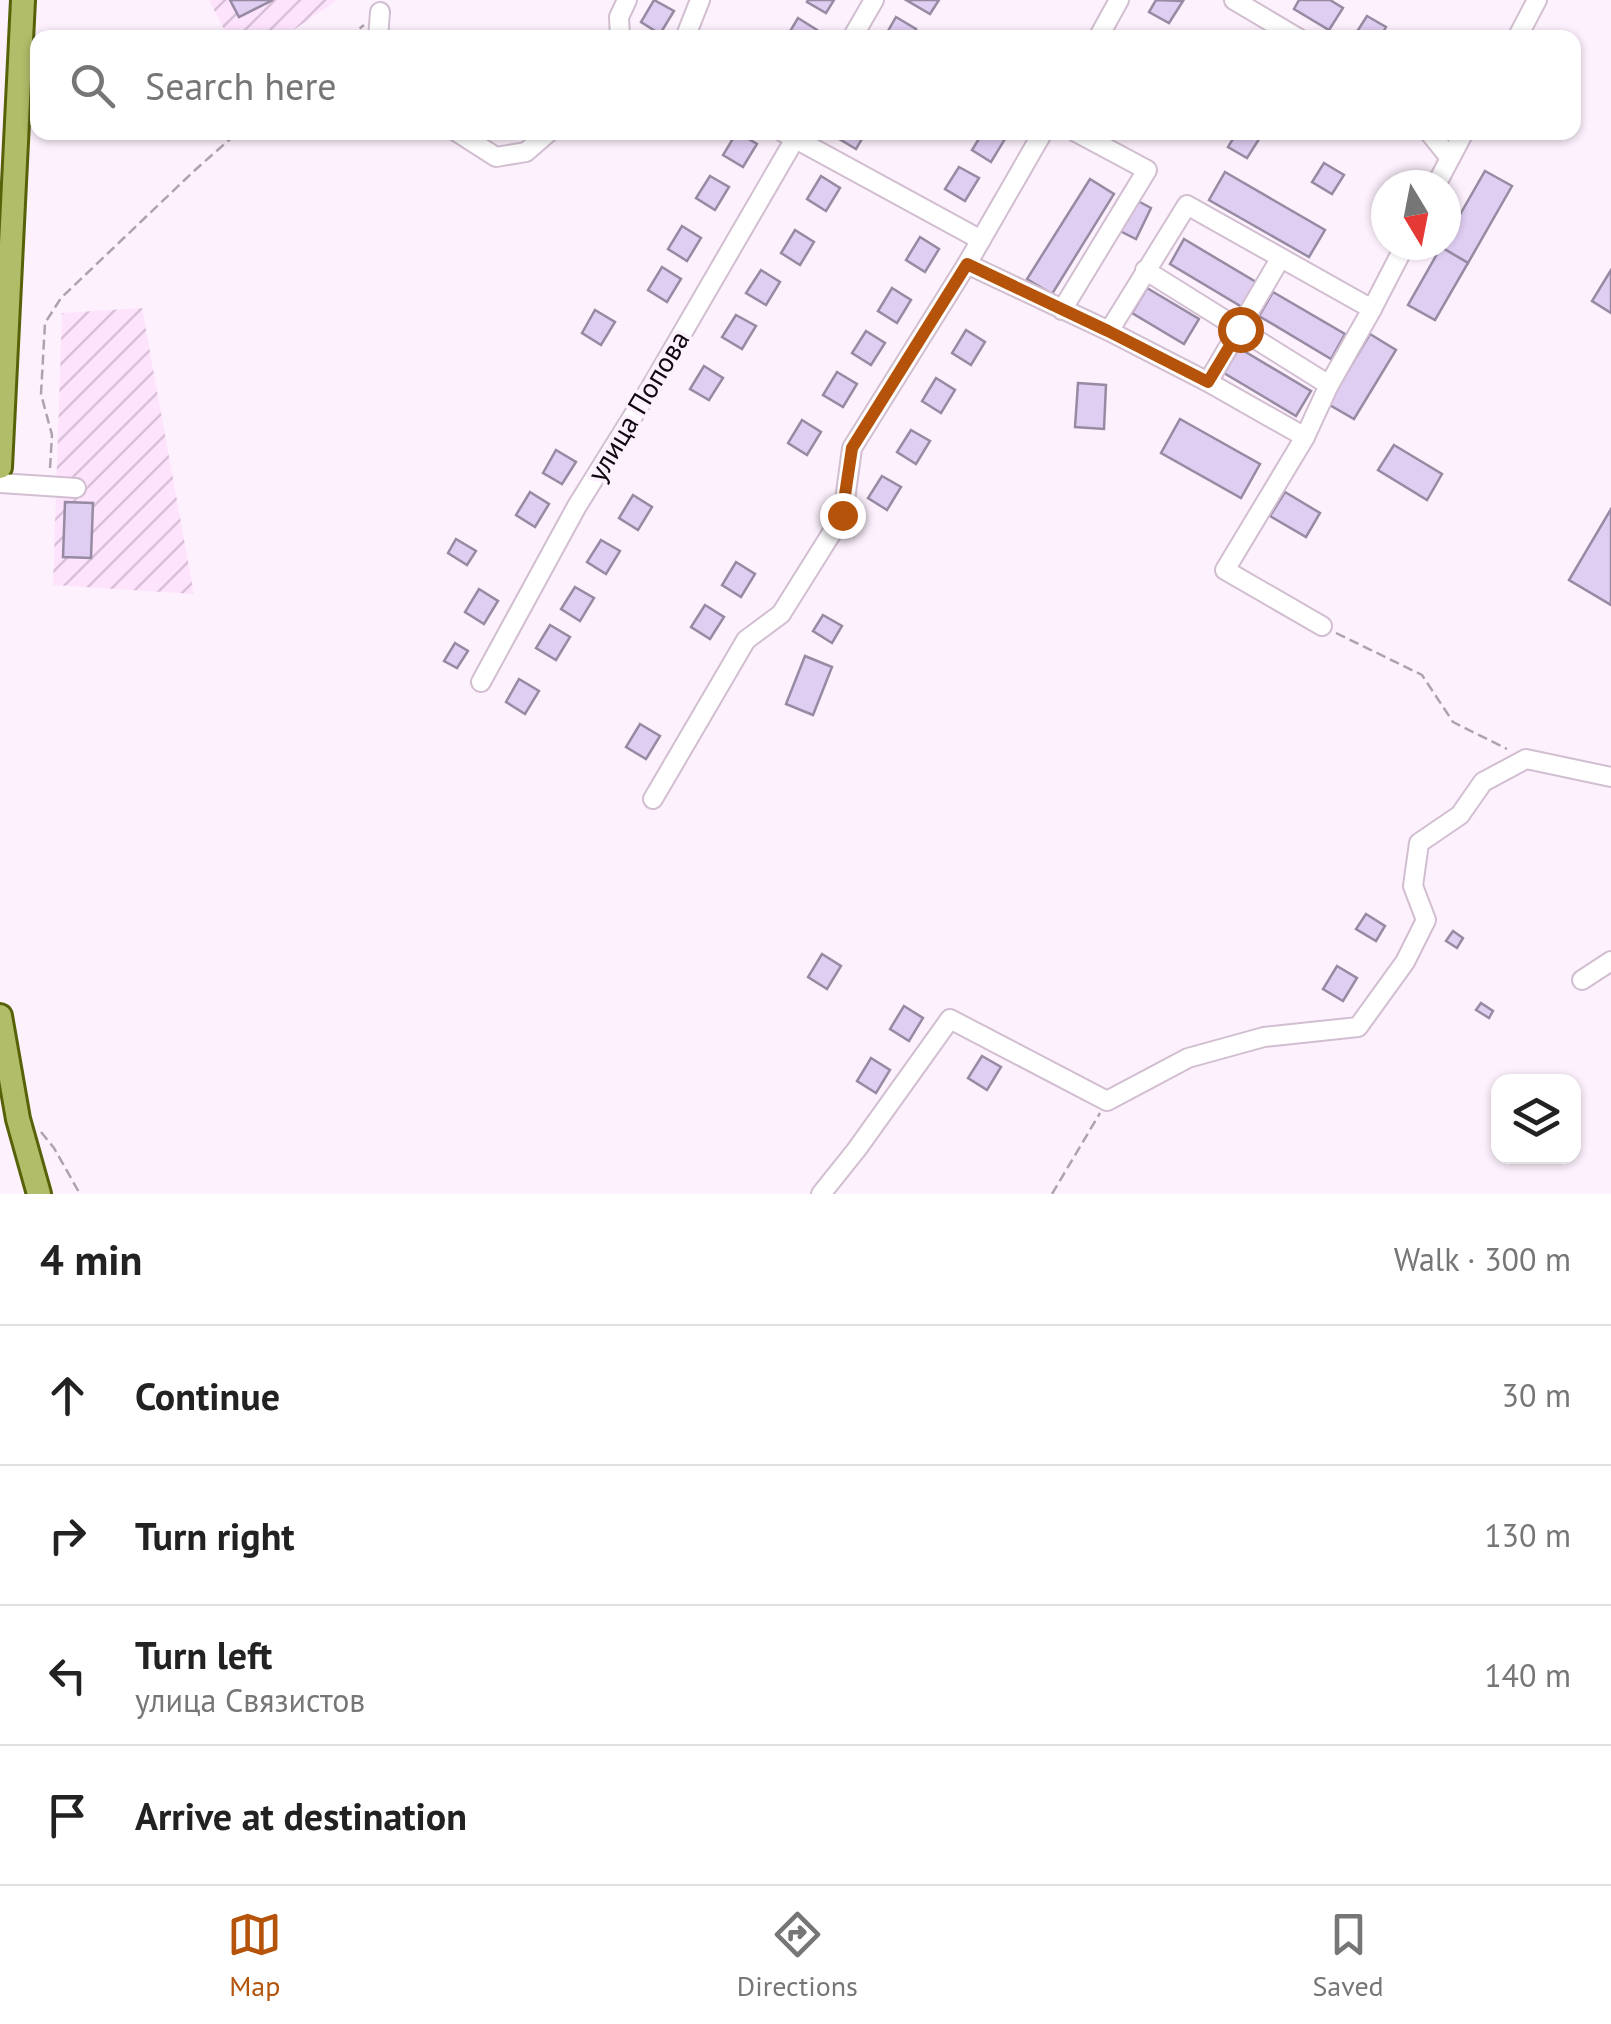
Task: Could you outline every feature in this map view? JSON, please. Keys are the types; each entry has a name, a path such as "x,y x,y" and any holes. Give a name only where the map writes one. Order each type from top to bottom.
{"main road":[{"path":"0,468 24,0"},
{"path":"0,1016 18,1119 39,1194"}],"street":[{"path":"620,30 619,18 627,0"},
{"path":"688,30 700,0"},
{"path":"857,30 874,0"},
{"path":"1102,30 1119,0"},
{"path":"1234,0 1285,30"},
{"path":"1521,30 1538,0"},
{"path":"379,30 380,12"},
{"path":"469,140 496,157 526,152 540,140"},
{"name":"улица Попова","path":"481,682 577,506 650,387 789,140"},
{"path":"801,140 981,240"},
{"path":"653,799 746,640 781,614 842,515 852,448 967,264 1038,140"},
{"path":"1062,310 1147,170 1091,140"},
{"path":"1435,140 1450,158"},
{"path":"1444,170 1460,140"},
{"path":"1108,331 1187,205 1372,310"},
{"path":"1208,382 1280,259"},
{"path":"1322,626 1225,570 1305,437 1397,260"},
{"path":"967,264 1208,382 1305,437"},
{"path":"1145,270 1329,385"},
{"path":"0,483 76,488"},
{"path":"821,1194 950,1018 1107,1101 1188,1058 1264,1037 1358,1027 1405,962 1426,920 1413,886 1419,843 1460,816 1483,782 1526,759 1611,776"},
{"path":"1582,980 1611,961"}],"path":[{"path":"49,487 52,435 41,394 45,324 61,298 229,140"},
{"path":"1322,626 1422,675 1453,722 1526,759"},
{"path":"1052,1194 1107,1101"},
{"path":"34,1124 54,1148 80,1194"}],"shaded area":[{"path":"209,0 337,0 294,30 224,30"},
{"path":"142,308 194,594 53,585 62,313"}],"building":[{"path":"230,0 273,0 239,17"},
{"path":"654,0 674,11 662,30 654,30 641,22"},
{"path":"808,0 834,0 826,13"},
{"path":"906,0 939,0 930,14"},
{"path":"1156,0 1183,1 1169,23 1149,12"},
{"path":"1299,0 1330,0 1343,8 1329,30 1294,9"},
{"path":"1367,16 1386,27 1384,30 1358,30"},
{"path":"896,17 916,29 915,30 889,30"},
{"path":"798,18 817,30 791,30"},
{"path":"732,140 757,144 743,167 723,155"},
{"path":"841,140 861,140 856,149"},
{"path":"978,140 1004,140 991,162 972,150"},
{"path":"1232,140 1258,140 1247,158 1228,147"},
{"path":"1324,163 1344,175 1332,194 1312,182"},
{"path":"959,167 979,178 965,201 945,189"},
{"path":"1485,171 1512,186 1468,263 1461,259 1461,213"},
{"path":"1225,172 1325,230 1309,257 1209,200"},
{"path":"710,176 729,187 715,210 696,198"},
{"path":"821,176 840,188 826,211 807,199"},
{"path":"1090,179 1114,194 1052,294 1027,279"},
{"path":"1136,200 1151,208 1136,239 1120,231"},
{"path":"682,226 701,238 687,261 668,249"},
{"path":"795,230 814,242 800,265 781,253"},
{"path":"920,237 939,249 925,272 906,260"},
{"path":"1184,239 1256,282 1242,307 1170,264"},
{"path":"1461,259 1468,263 1435,320 1408,305 1434,260"},
{"path":"662,267 681,279 667,302 648,290"},
{"path":"761,270 780,282 766,305 746,293"},
{"path":"1611,270 1611,313 1592,301"},
{"path":"892,288 911,300 897,323 878,311"},
{"path":"1147,288 1199,319 1184,344 1132,313"},
{"path":"1273,292 1345,334 1331,359 1259,316"},
{"path":"595,310 615,322 601,345 582,333"},
{"path":"736,315 756,326 742,349 722,337"},
{"path":"966,330 985,342 971,365 952,353"},
{"path":"866,331 885,343 871,365 852,353"},
{"path":"1370,334 1396,350 1354,419 1328,404"},
{"path":"1239,348 1311,391 1296,416 1224,373"},
{"path":"704,366 723,378 709,400 690,389"},
{"path":"837,372 857,384 843,407 823,395"},
{"path":"936,378 955,390 941,413 922,401"},
{"path":"1078,383 1106,385 1104,429 1075,427"},
{"path":"1180,419 1260,464 1241,498 1161,453"},
{"path":"802,420 821,432 807,455 788,443"},
{"path":"911,430 930,441 916,464 897,452"},
{"path":"1394,445 1442,474 1427,500 1378,470"},
{"path":"556,450 576,462 562,484 543,473"},
{"path":"882,476 901,487 887,510 868,498"},
{"path":"530,492 549,504 535,527 516,515"},
{"path":"1285,492 1320,513 1306,537 1270,516"},
{"path":"633,495 652,507 638,530 619,518"},
{"path":"65,502 93,503 91,558 63,557"},
{"path":"1611,509 1611,605 1569,580"},
{"path":"456,539 476,551 467,565 448,553"},
{"path":"601,540 620,551 606,574 587,562"},
{"path":"736,562 755,574 741,597 722,585"},
{"path":"575,587 594,598 580,621 561,609"},
{"path":"479,589 498,601 484,624 465,612"},
{"path":"705,605 724,617 710,639 691,627"},
{"path":"823,615 842,626 832,643 813,631"},
{"path":"550,625 570,637 556,660 536,648"},
{"path":"455,643 468,651 457,668 444,661"},
{"path":"805,656 832,667 813,715 786,704"},
{"path":"519,679 539,691 525,714 506,702"},
{"path":"640,724 660,736 646,759 626,747"},
{"path":"1366,914 1385,926 1376,941 1356,929"},
{"path":"1453,931 1463,938 1457,948 1446,941"},
{"path":"822,954 841,966 827,989 808,977"},
{"path":"1337,966 1357,978 1343,1001 1323,989"},
{"path":"1481,1003 1493,1011 1489,1018 1476,1010"},
{"path":"904,1006 923,1018 909,1041 890,1029"},
{"path":"982,1056 1001,1067 987,1090 968,1078"},
{"path":"871,1058 890,1070 876,1093 857,1081"}],"route":[{"path":"842,515 852,448 967,264 1208,382 1240,329"}]}
